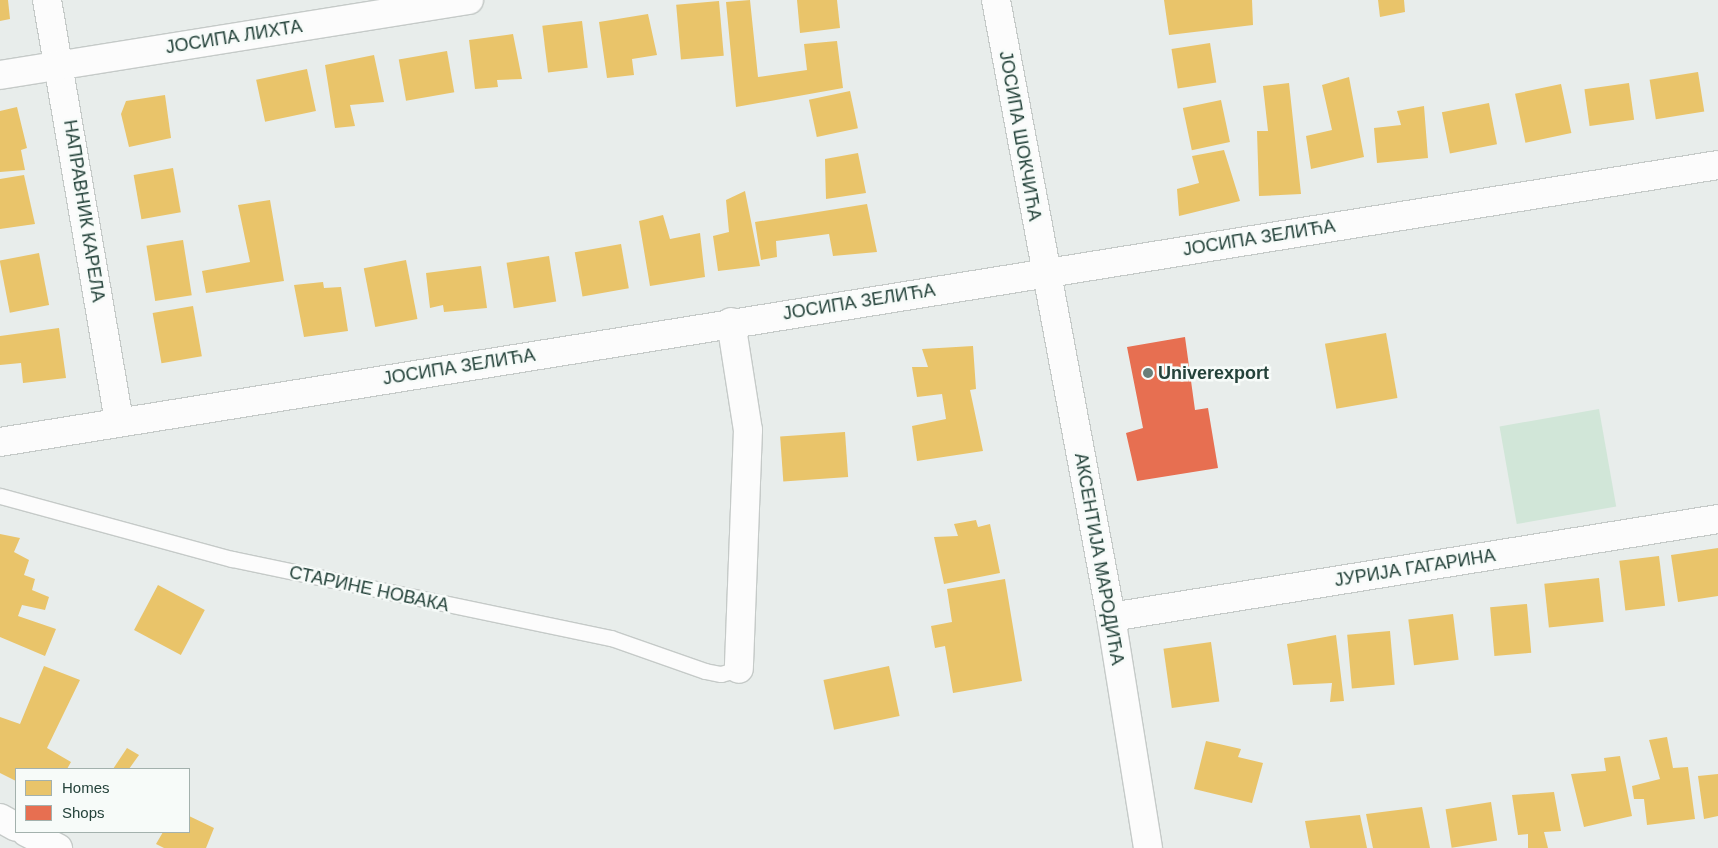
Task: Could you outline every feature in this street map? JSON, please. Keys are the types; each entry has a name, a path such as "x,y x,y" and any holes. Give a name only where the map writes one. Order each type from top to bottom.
{"street":[{"name":"НАПРАВНИК КАРЕЛА","path":"48,0 119,422"},
{"name":"ЈОСИПА ЛИХТА","path":"0,75 59,64 469,0"},
{"name":"ЈОСИПА ШОКЧИЋА","path":"996,0 1044,271"},
{"name":"ЈОСИПА ЗЕЛИЋА","path":"0,442 1044,271 1718,165"},
{"name":"АКСЕНТИЈА МАРОДИЋА","path":"1044,271 1112,617 1148,848"},
{"path":"731,322 748,430 739,668"},
{"name":"ЈУРИЈА ГАГАРИНА","path":"1112,617 1718,519"},
{"path":"0,818 15,826"},
{"path":"28,833 58,848"}],"lane":[{"name":"СТАРИНЕ НОВАКА","path":"0,496 232,559 611,638 705,671 721,674 739,668"}],"green space":[{"path":"1599,409 1616,506 1517,524 1500,427"}],"building: Homes":[{"path":"0,0 8,0 10,19 0,21"},
{"path":"750,0 758,77 807,70 804,44 837,41 843,88 736,107 726,2"},
{"path":"797,0 837,0 840,28 800,33"},
{"path":"1164,0 1252,0 1253,25 1169,35"},
{"path":"1378,0 1404,0 1405,12 1380,17"},
{"path":"719,1 724,56 681,60 676,5"},
{"path":"648,14 657,55 632,59 634,75 607,78 599,22"},
{"path":"582,21 588,68 548,73 542,26"},
{"path":"513,34 522,79 497,80 498,87 475,89 469,40"},
{"path":"1210,43 1216,83 1178,89 1171,49"},
{"path":"447,51 454,92 406,101 399,60"},
{"path":"374,55 384,102 350,105 355,126 335,128 325,65"},
{"path":"307,69 316,111 265,122 256,80"},
{"path":"1698,72 1704,112 1656,119 1650,80"},
{"path":"1349,77 1364,157 1311,169 1306,136 1332,130 1322,85"},
{"path":"1289,83 1301,194 1259,196 1257,131 1268,131 1263,86"},
{"path":"1629,83 1634,120 1590,126 1584,89"},
{"path":"1561,84 1571,133 1525,143 1515,94"},
{"path":"850,91 858,128 817,137 809,100"},
{"path":"165,95 171,138 129,147 121,114 126,101"},
{"path":"1221,100 1230,142 1192,150 1183,108"},
{"path":"1489,103 1497,144 1450,153 1442,112"},
{"path":"1424,106 1428,158 1377,163 1374,128 1401,125 1397,111"},
{"path":"17,107 27,148 21,150 25,170 0,172 0,111"},
{"path":"1224,150 1240,201 1179,216 1177,189 1199,183 1192,156"},
{"path":"858,153 866,193 826,199 825,159"},
{"path":"173,168 181,212 141,219 134,175"},
{"path":"24,175 35,224 0,229 0,179"},
{"path":"745,191 760,266 718,271 713,236 729,232 726,200"},
{"path":"270,200 284,281 206,293 202,271 250,262 238,205"},
{"path":"867,204 877,252 833,256 829,234 776,241 777,257 761,260 755,222"},
{"path":"663,215 670,239 700,233 705,277 650,286 639,221"},
{"path":"183,240 192,295 155,301 146,246"},
{"path":"621,244 629,288 583,296 575,252"},
{"path":"39,253 49,305 10,313 0,261"},
{"path":"549,256 556,301 514,308 507,263"},
{"path":"406,260 417,319 375,327 364,268"},
{"path":"481,266 487,308 444,312 443,305 430,308 426,273"},
{"path":"323,282 324,288 341,287 348,331 304,337 294,285"},
{"path":"193,306 202,356 161,363 153,313"},
{"path":"59,328 66,378 23,383 21,363 0,365 0,336"},
{"path":"1386,333 1397,398 1336,409 1325,344"},
{"path":"973,346 976,389 970,390 983,451 917,461 912,426 946,419 942,394 917,397 912,367 928,367 922,349"},
{"path":"845,432 848,477 783,481 780,437"},
{"path":"976,520 978,527 990,524 1000,573 944,584 934,537 958,536 954,524"},
{"path":"0,534 20,538 14,552 29,560 24,575 35,579 32,590 49,597 45,610 22,605 18,616 56,629 45,656 0,637"},
{"path":"1718,548 1718,596 1678,602 1671,555"},
{"path":"1659,556 1665,606 1625,611 1619,561"},
{"path":"1599,578 1604,622 1549,628 1544,584"},
{"path":"1005,579 1022,681 953,693 945,646 935,648 931,626 952,622 947,589"},
{"path":"158,585 205,610 181,655 134,630"},
{"path":"1527,604 1531,653 1494,656 1490,607"},
{"path":"1453,614 1459,660 1414,665 1408,619"},
{"path":"1390,631 1395,685 1352,689 1347,635"},
{"path":"1336,635 1344,701 1330,702 1332,683 1293,685 1287,644"},
{"path":"1211,642 1219,701 1172,708 1163,649"},
{"path":"44,666 80,680 47,748 71,762 68,768 15,768 15,780 0,773 0,717 20,724"},
{"path":"889,666 900,716 834,730 823,680"},
{"path":"1667,737 1673,768 1688,767 1695,819 1647,825 1644,799 1634,799 1632,786 1660,779 1649,740"},
{"path":"1206,741 1241,749 1238,757 1263,763 1252,803 1194,789"},
{"path":"127,748 139,755 130,768 114,768"},
{"path":"1620,756 1632,816 1584,827 1571,774 1606,771 1604,758"},
{"path":"1718,774 1718,816 1704,819 1698,776"},
{"path":"1554,792 1561,831 1544,832 1548,848 1528,848 1528,834 1518,835 1512,795"},
{"path":"1491,802 1497,841 1452,848 1446,809"},
{"path":"1422,807 1430,848 1373,848 1366,814"},
{"path":"1360,815 1367,848 1310,848 1305,821"},
{"path":"190,816 214,828 206,848 164,848 156,844 162,833 190,833"}],"building: Shops":[{"path":"1185,337 1195,410 1208,408 1218,468 1137,481 1126,433 1143,428 1127,347"}],"place":[{"name":"Univerexport","path":"1148,373"}]}
